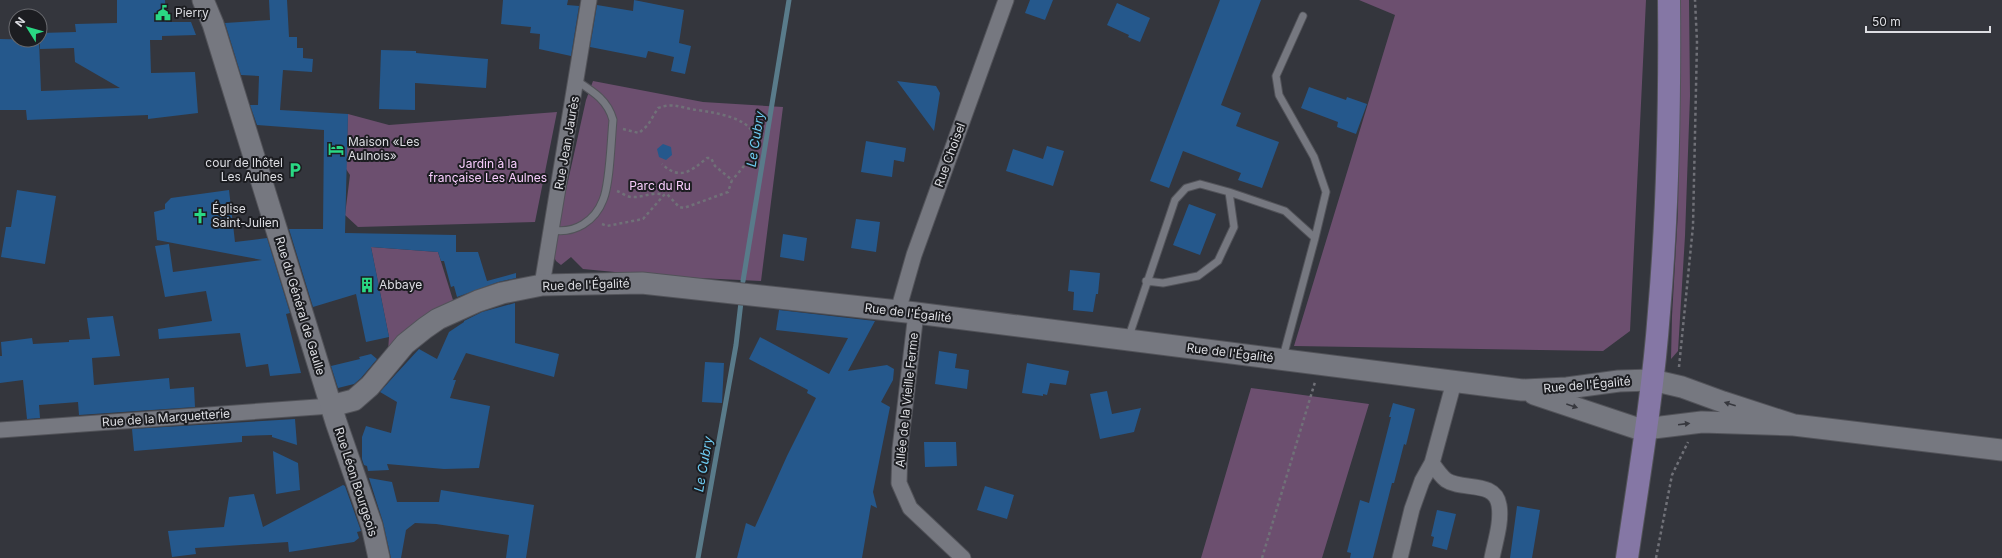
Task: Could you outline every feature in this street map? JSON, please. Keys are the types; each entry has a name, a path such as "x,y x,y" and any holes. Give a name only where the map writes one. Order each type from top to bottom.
{"main road":[{"path":"1627,558 1660,312 1670,89 1670,0"}],"street":[{"name":"Rue du Général de Gaulle","path":"204,0 213,24 331,406"},
{"name":"Rue Jean Jaurès","path":"542,286 577,82 589,0"},
{"name":"Rue Choisel","path":"907,312 917,248 1006,0"},
{"name":"Rue de l'Égalité","path":"331,406 354,400 370,386 405,344 438,319 478,301 502,293 542,286 642,283 907,312 1522,390 1568,388 1619,381 1652,380 1675,385 1794,425"},
{"name":"Allée de la Vieille Ferme","path":"907,312 899,483 910,508 963,558"},
{"path":"1400,558 1412,509 1422,481 1432,464 1454,382"},
{"name":"Rue de l'Égalité","path":"1522,390 1636,428 1645,429 1711,422 1794,425"},
{"name":"Rue de la Marquetterie","path":"0,430 331,406"},
{"name":"Rue Léon Bourgeois","path":"331,406 372,526 379,558"},
{"path":"1794,425 2002,450"},
{"path":"1432,464 1447,480 1456,484 1480,487 1490,491 1496,497 1499,505 1499,518 1492,558"}],"lane":[{"path":"1283,360 1326,192 1314,157 1279,95 1276,76 1303,16"},
{"path":"552,230 578,228 598,211 604,198 613,120 610,109 602,99 577,82"},
{"path":"1127,341 1146,281 1175,200 1186,188 1200,184 1285,211 1315,238"},
{"path":"1146,281 1163,283 1198,276 1218,261 1234,227 1229,192"}],"path":[{"path":"1675,385 1681,357 1693,226 1697,42 1695,0"},
{"path":"606,185 631,197 645,196 657,192 664,195 667,194 680,207 684,208 728,192 732,180 744,168 753,153 754,142 751,129 744,122 714,112 669,104 658,108 648,125 639,133 612,128"},
{"path":"662,164 668,170 679,174 689,171 707,158 711,158 714,166 732,180"},
{"path":"590,219 607,226 644,219 664,195"},
{"path":"1262,558 1320,364"},
{"path":"1656,558 1672,475 1690,439 1711,422"}],"green space":[{"path":"1359,0 1646,0 1630,331 1603,351 1294,346 1395,15"},
{"path":"1680,0 1689,0 1690,96 1685,236 1678,351 1671,359 1678,212"},
{"name":"Parc du Ru","path":"593,81 703,102 783,107 761,281 657,276 583,269 571,257 561,265 556,261 552,253 586,100"},
{"name":"Jardin à la française Les Aulnes","path":"557,112 535,222 358,227 345,215 350,175 346,169 348,114 389,125"},
{"path":"371,247 438,252 453,300 408,329 388,351 389,337"},
{"path":"1251,388 1369,404 1322,558 1201,558"}],"building":[{"path":"117,0 165,0 166,22 191,22 196,35 162,36 162,40 150,40 151,73 195,72 198,113 148,119 148,115 27,120 26,110 0,110 0,39 8,39 8,48 39,48 41,91 120,88 75,62 74,48 40,49 48,48 48,33 76,32 75,24 117,23"},
{"path":"269,0 287,0 289,37 297,37 297,48 303,48 303,58 313,59 312,72 283,70 280,110 348,114 345,233 456,235 456,252 478,252 487,281 516,273 516,278 498,282 457,297 454,286 451,287 444,261 441,261 438,252 371,247 389,337 366,342 356,294 313,307 289,229 323,229 324,130 257,125 250,105 258,105 259,76 241,75 225,23 270,20"},
{"path":"503,0 568,0 567,5 579,6 571,56 539,49 540,34 530,33 531,27 501,24"},
{"path":"634,0 684,10 679,43 691,46 685,74 671,71 674,57 648,51 646,58 590,47 597,5 633,11"},
{"path":"1030,0 1053,0 1045,20 1025,13"},
{"path":"1220,0 1261,0 1221,105 1241,113 1236,126 1279,142 1262,188 1238,180 1241,173 1183,151 1169,188 1150,181"},
{"path":"1117,3 1150,18 1140,42 1107,25"},
{"path":"381,50 416,51 416,53 488,59 486,88 415,83 415,110 379,109"},
{"path":"897,81 936,86 940,93 934,131"},
{"path":"1309,87 1346,100 1347,97 1367,104 1356,134 1337,127 1338,122 1301,108"},
{"path":"866,141 906,148 904,162 894,160 892,177 861,172"},
{"path":"663,144 671,147 672,155 666,160 659,157 657,149"},
{"path":"1047,146 1064,151 1053,186 1006,171 1013,149 1043,159"},
{"path":"17,190 56,196 45,264 1,257 6,227 11,227"},
{"path":"229,190 235,242 267,238 290,313 286,314 301,373 270,376 268,364 246,367 240,333 159,339 158,329 212,321 206,291 165,297 155,246 169,244 173,272 262,260 157,240 154,212 165,209 165,204 171,198"},
{"path":"1189,204 1216,214 1200,255 1173,245"},
{"path":"856,219 880,222 876,252 851,248"},
{"path":"783,234 807,238 804,261 780,257"},
{"path":"1070,270 1100,273 1098,294 1096,294 1093,312 1073,310 1074,292 1068,291"},
{"path":"515,303 515,343 559,354 554,377 466,353 453,380 456,380 450,398 490,406 479,468 444,469 387,464 389,470 368,471 367,466 364,465 362,459 362,437 366,426 391,433 397,402 380,392 419,349 437,359 449,332 464,321 482,312"},
{"path":"779,310 875,321 848,371 887,365 894,369 893,380 881,402 890,407 873,492 877,508 871,505 862,558 737,558 746,523 755,527 787,456 816,398 807,393 808,390 749,359 760,337 829,374 848,338 776,330"},
{"path":"113,316 120,356 92,358 94,385 169,378 170,389 194,387 195,407 79,415 78,402 39,405 40,418 27,419 23,380 0,383 0,356 2,356 1,342 32,338 33,344 90,339 87,318"},
{"path":"939,351 957,354 955,368 969,370 967,389 935,384"},
{"path":"371,354 377,359 361,378 354,384 338,388 331,366 360,359 359,357"},
{"path":"705,362 724,363 722,403 702,402"},
{"path":"1027,363 1069,371 1066,385 1050,383 1047,395 1043,394 1043,396 1022,393"},
{"path":"1107,391 1112,414 1141,408 1134,432 1100,439 1090,394"},
{"path":"1393,403 1415,409 1406,445 1404,444 1394,483 1392,483 1373,558 1350,558 1351,553 1347,552 1360,500 1369,503 1391,417 1389,417"},
{"path":"295,419 297,445 272,437 272,435 242,436 242,442 134,451 132,429"},
{"path":"924,442 956,442 957,466 925,467"},
{"path":"273,451 298,463 300,490 276,494"},
{"path":"369,478 392,482 397,502 439,502 441,490 534,505 526,558 506,558 509,535 436,524 415,523 406,530 401,558 391,558 383,522"},
{"path":"343,485 345,486 361,531 357,532 359,538 354,542 289,552 288,542 195,548 196,554 172,557 168,531 224,527 229,497 254,494 263,527"},
{"path":"985,486 1014,495 1007,519 977,510"},
{"path":"1517,506 1540,510 1532,558 1510,558"},
{"path":"1437,510 1456,514 1447,550 1432,546 1434,537 1431,536"}],"waterway":[{"name":"Le Cubry","path":"743,281 789,0"},
{"name":"Le Cubry","path":"698,558 736,345 741,302"}],"place":[{"name":"Pierry","path":"163,13"},
{"name":"Maison «Les Aulnois»","path":"336,149"},
{"name":"cour de lhôtel Les Aulnes","path":"295,170"},
{"name":"Église Saint-Julien","path":"200,216"},
{"name":"Abbaye","path":"367,285"}]}
